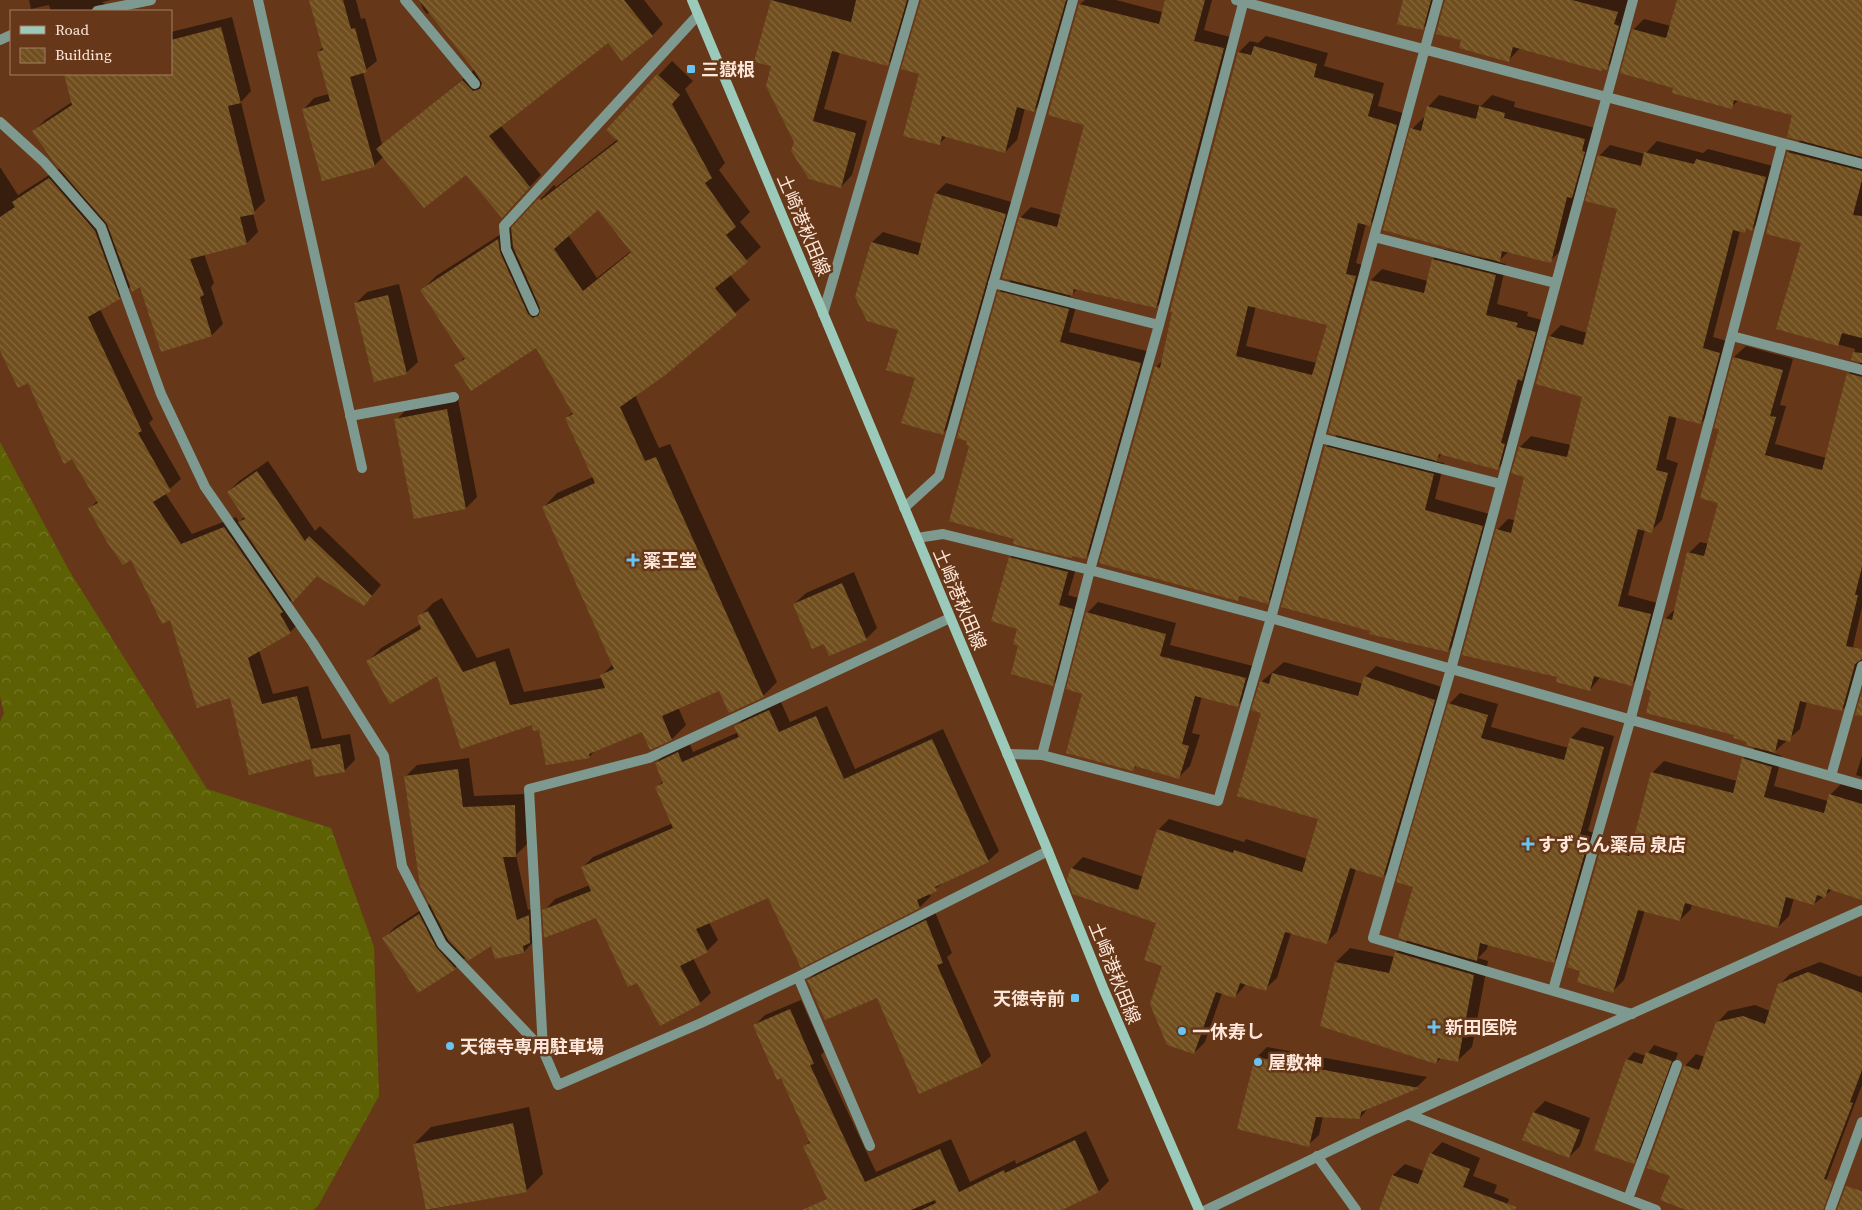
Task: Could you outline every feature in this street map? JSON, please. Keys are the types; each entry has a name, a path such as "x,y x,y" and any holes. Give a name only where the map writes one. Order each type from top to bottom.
{"main road":[{"name":"土崎港秋田線","path":"692,0 1008,754 1104,990 1199,1210"}],"street":[{"path":"102,10 151,0"},
{"path":"258,0 362,468"},
{"path":"405,0 475,84"},
{"path":"823,314 914,0"},
{"path":"904,508 938,476 1073,0"},
{"path":"1008,754 1042,755 1218,801 1271,618 1438,0"},
{"path":"1632,1014 1373,938 1451,669 1633,0"},
{"path":"1042,755 1090,570 1159,325 1241,1 1782,145 1862,164"},
{"path":"534,311 506,249 504,226 698,15"},
{"path":"0,122 44,162 101,227 161,394 205,487 313,643 384,756 402,866 442,944 543,1050"},
{"path":"1553,990 1630,721 1782,145"},
{"path":"1374,238 1555,283"},
{"path":"992,283 1159,325"},
{"path":"1732,336 1862,370"},
{"path":"350,416 454,397"},
{"path":"1320,438 1501,484"},
{"path":"917,538 943,534 1090,570 1271,618 1862,785"},
{"path":"950,618 649,758 529,789 543,1050 558,1085 701,1023 798,978 1048,851"},
{"path":"1831,776 1862,666"},
{"path":"1206,1210 1317,1156 1862,910"},
{"path":"798,978 870,1146"},
{"path":"1628,1199 1677,1065"},
{"path":"1410,1115 1656,1210"},
{"path":"1830,1210 1862,1122"},
{"path":"1317,1156 1356,1210"}],"green space":[{"path":"0,442 70,572 207,789 331,828 374,947 379,1096 318,1206 313,1210 0,1210 0,722 4,713 0,696"}],"building":[{"path":"309,0 343,0 351,29 355,28 367,72 350,77 375,167 322,181 302,109 330,101 317,52 323,50"},
{"path":"419,0 624,0 653,36 622,61 608,43 489,136 530,187 502,218 466,175 424,208 376,149 462,80 473,91 480,89 482,83"},
{"path":"771,0 851,22 856,0 907,0 888,66 832,51 813,121 856,133 841,188 809,179 791,151 794,142 766,86 771,66 754,62"},
{"path":"921,0 1066,0 1034,112 1017,107 1005,153 942,136 940,145 903,136 919,74 901,69"},
{"path":"1165,0 1205,0 1194,41 1224,48 1156,308 1074,289 1072,296 1002,278 1019,217 1057,227 1084,125 1048,115 1079,4 1159,24"},
{"path":"1403,0 1431,0 1423,30 1397,24"},
{"path":"1445,0 1572,0 1618,12 1614,24 1619,26 1607,70 1602,69 1601,71 1513,47 1509,62 1459,48 1461,40 1436,34"},
{"path":"1677,0 1862,0 1862,157 1787,137 1792,115 1734,100 1732,109 1672,93 1673,88 1620,73 1632,29 1666,38"},
{"path":"221,27 241,103 228,106 255,214 240,217 247,244 190,259 204,295 200,297 212,336 161,352 140,287 132,292 107,224 55,164 32,131 72,105 64,75 172,75 172,40"},
{"path":"1254,46 1317,64 1314,77 1374,94 1368,116 1397,125 1370,226 1358,223 1346,274 1356,276 1268,604 1240,596 1238,601 1099,563 1155,366 1160,368 1172,312 1170,312 1238,52 1251,55","holes":["1248,306 1327,325 1312,375 1236,356"]},
{"path":"657,74 680,95 672,104 712,178 705,183 736,227 726,235 748,262 715,288 737,315 664,376 620,407 645,461 656,457 764,697 729,713 719,691 662,716 672,740 650,750 642,732 589,754 590,758 546,765 539,730 533,731 532,725 461,749 437,676 390,704 366,661 421,629 417,616 428,611 463,672 495,661 510,705 605,688 600,675 614,669 542,507 595,483 565,418 573,414 536,348 471,391 454,365 465,359 420,290 498,239 500,252 528,314 533,318 539,315 540,308 513,247 511,228 539,198 541,200 618,141 606,130","holes":["598,210 631,252 583,291 554,249"]},
{"path":"1427,106 1476,119 1479,106 1505,113 1504,118 1585,139 1582,151 1585,152 1572,198 1567,197 1551,263 1502,251 1500,262 1383,230 1410,128 1421,131"},
{"path":"1644,152 1694,164 1696,159 1766,177 1752,231 1746,229 1745,233 1733,230 1703,348 1720,353 1701,424 1669,416 1656,470 1668,473 1652,533 1638,529 1618,606 1651,614 1632,686 1594,676 1590,691 1556,682 1557,677 1462,655 1496,529 1511,533 1524,477 1511,473 1519,447 1567,457 1582,397 1536,384 1549,336 1583,345 1617,209 1585,201 1598,155 1641,166"},
{"path":"1787,152 1862,171 1862,180 1853,215 1862,216 1862,338 1842,333 1838,346 1776,329 1801,243 1766,234"},
{"path":"49,178 95,231 120,299 88,317 142,431 138,433 171,491 153,502 181,544 224,527 283,612 280,614 291,633 248,658 262,704 297,696 311,749 340,744 345,772 315,777 311,759 249,775 230,698 197,708 170,620 162,624 131,560 123,565 107,542 88,508 98,503 72,459 64,464 28,383 18,388 0,351 0,217 15,207 12,202"},
{"path":"935,193 1006,214 943,435 901,423 915,378 886,370 898,330 867,321 855,297 871,242 918,255"},
{"path":"1432,259 1496,275 1486,315 1518,323 1516,327 1536,332 1522,381 1518,379 1501,443 1505,444 1498,470 1439,454 1437,461 1328,433 1370,280 1424,293"},
{"path":"998,291 1069,309 1060,342 1141,363 1086,559 1072,556 1072,558 1013,544 1014,539 949,521 969,446 966,445 967,441 957,438"},
{"path":"388,295 407,374 374,382 354,303"},
{"path":"1853,352 1862,353 1862,363 1851,360"},
{"path":"1733,357 1783,370 1770,416 1776,417 1765,455 1822,470 1847,373 1862,377 1862,567 1855,595 1858,595 1846,646 1862,649 1862,659 1855,664 1842,711 1800,701 1790,742 1778,739 1775,753 1746,745 1747,742 1733,738 1734,735 1646,713 1651,691 1646,689 1664,618 1672,620 1687,552 1704,556 1718,503 1700,498 1719,429 1714,428"},
{"path":"447,409 466,509 414,519 394,419"},
{"path":"1325,446 1434,474 1425,510 1483,526 1448,652 1369,634 1370,631 1281,607"},
{"path":"257,471 305,541 309,536 372,596 364,606 317,576 293,602 238,522 245,519 227,492"},
{"path":"1009,557 1068,572 1059,605 1073,609 1053,686 1011,674 1018,646 1013,644 1017,629 991,621"},
{"path":"842,583 867,640 829,656 824,644 812,649 793,604"},
{"path":"1086,612 1166,634 1160,656 1246,678 1238,707 1195,696 1182,744 1189,746 1179,779 1135,766 1133,771 1066,753 1082,694 1066,689"},
{"path":"1272,673 1358,696 1364,676 1435,700 1383,878 1350,868 1327,944 1285,932 1266,991 1240,983 1235,998 1216,992 1194,1054 1167,1045 1150,1004 1162,966 1144,960 1156,923 1073,894 1067,879 1071,868 1138,890 1157,829 1233,853 1234,850 1302,872 1318,819 1237,796 1261,713 1251,710 1260,681 1269,684"},
{"path":"1862,691 1862,716 1855,715"},
{"path":"1448,703 1488,715 1481,738 1564,760 1570,738 1604,747 1578,842 1587,845 1554,963 1480,943 1477,961 1398,938 1413,887 1396,882"},
{"path":"769,710 779,732 816,716 844,779 932,739 989,862 935,887 937,891 917,900 920,908 801,968 768,898 696,929 708,952 680,966 701,1004 660,1026 637,983 628,987 596,918 544,938 542,910 591,891 581,867 673,828 655,787 663,783 655,763 678,752 682,762 739,737 734,726"},
{"path":"1742,758 1772,767 1764,797 1824,813 1829,794 1862,804 1862,900 1828,889 1825,898 1817,895 1814,905 1786,897 1778,928 1685,903 1680,921 1638,910 1613,993 1577,982 1580,971 1567,967 1601,848 1629,856 1651,772 1733,793"},
{"path":"458,769 463,807 515,805 516,857 503,857 517,920 529,915 530,943 523,946 524,953 495,959 491,946 468,961 448,940 420,886 404,776"},
{"path":"419,914 436,947 456,969 418,993 382,938"},
{"path":"926,920 943,963 937,965 982,1066 919,1094 877,998 825,1020 807,980"},
{"path":"1395,952 1474,975 1458,1062 1438,1058 1436,1064 1320,1026 1335,962 1389,973"},
{"path":"1808,972 1862,993 1862,1070 1850,1102 1853,1103 1824,1179 1833,1182 1823,1210 1686,1210 1660,1200 1670,1176 1647,1168 1684,1065 1699,1070 1716,1022 1743,1016 1765,1024 1778,984"},
{"path":"790,1009 814,1064 810,1065 865,1182 940,1149 959,1192 1004,1170 1005,1173 1075,1140 1099,1192 1062,1210 921,1210 936,1203 935,1200 911,1210 802,1210 827,1199 803,1146 810,1143 781,1078 777,1080 753,1025"},
{"path":"1646,1052 1672,1061 1634,1164 1594,1150 1626,1059 1642,1064"},
{"path":"1255,1057 1419,1088 1361,1112 1360,1119 1316,1117 1309,1147 1237,1129"},
{"path":"1533,1112 1580,1130 1569,1158 1522,1140"},
{"path":"513,1123 527,1192 426,1210 413,1144"},
{"path":"1430,1153 1470,1169 1463,1187 1516,1207 1515,1210 1379,1210 1392,1175 1418,1184"},
{"path":"1846,1186 1862,1191 1862,1210 1837,1210"}],"place":[{"name":"三嶽根","path":"691,69"},
{"name":"薬王堂","path":"633,560"},
{"name":"すずらん薬局 泉店","path":"1528,844"},
{"name":"天徳寺前","path":"1075,998"},
{"name":"新田医院","path":"1434,1027"},
{"name":"一休寿し","path":"1182,1031"},
{"name":"天徳寺専用駐車場","path":"450,1046"},
{"name":"屋敷神","path":"1258,1062"}]}
